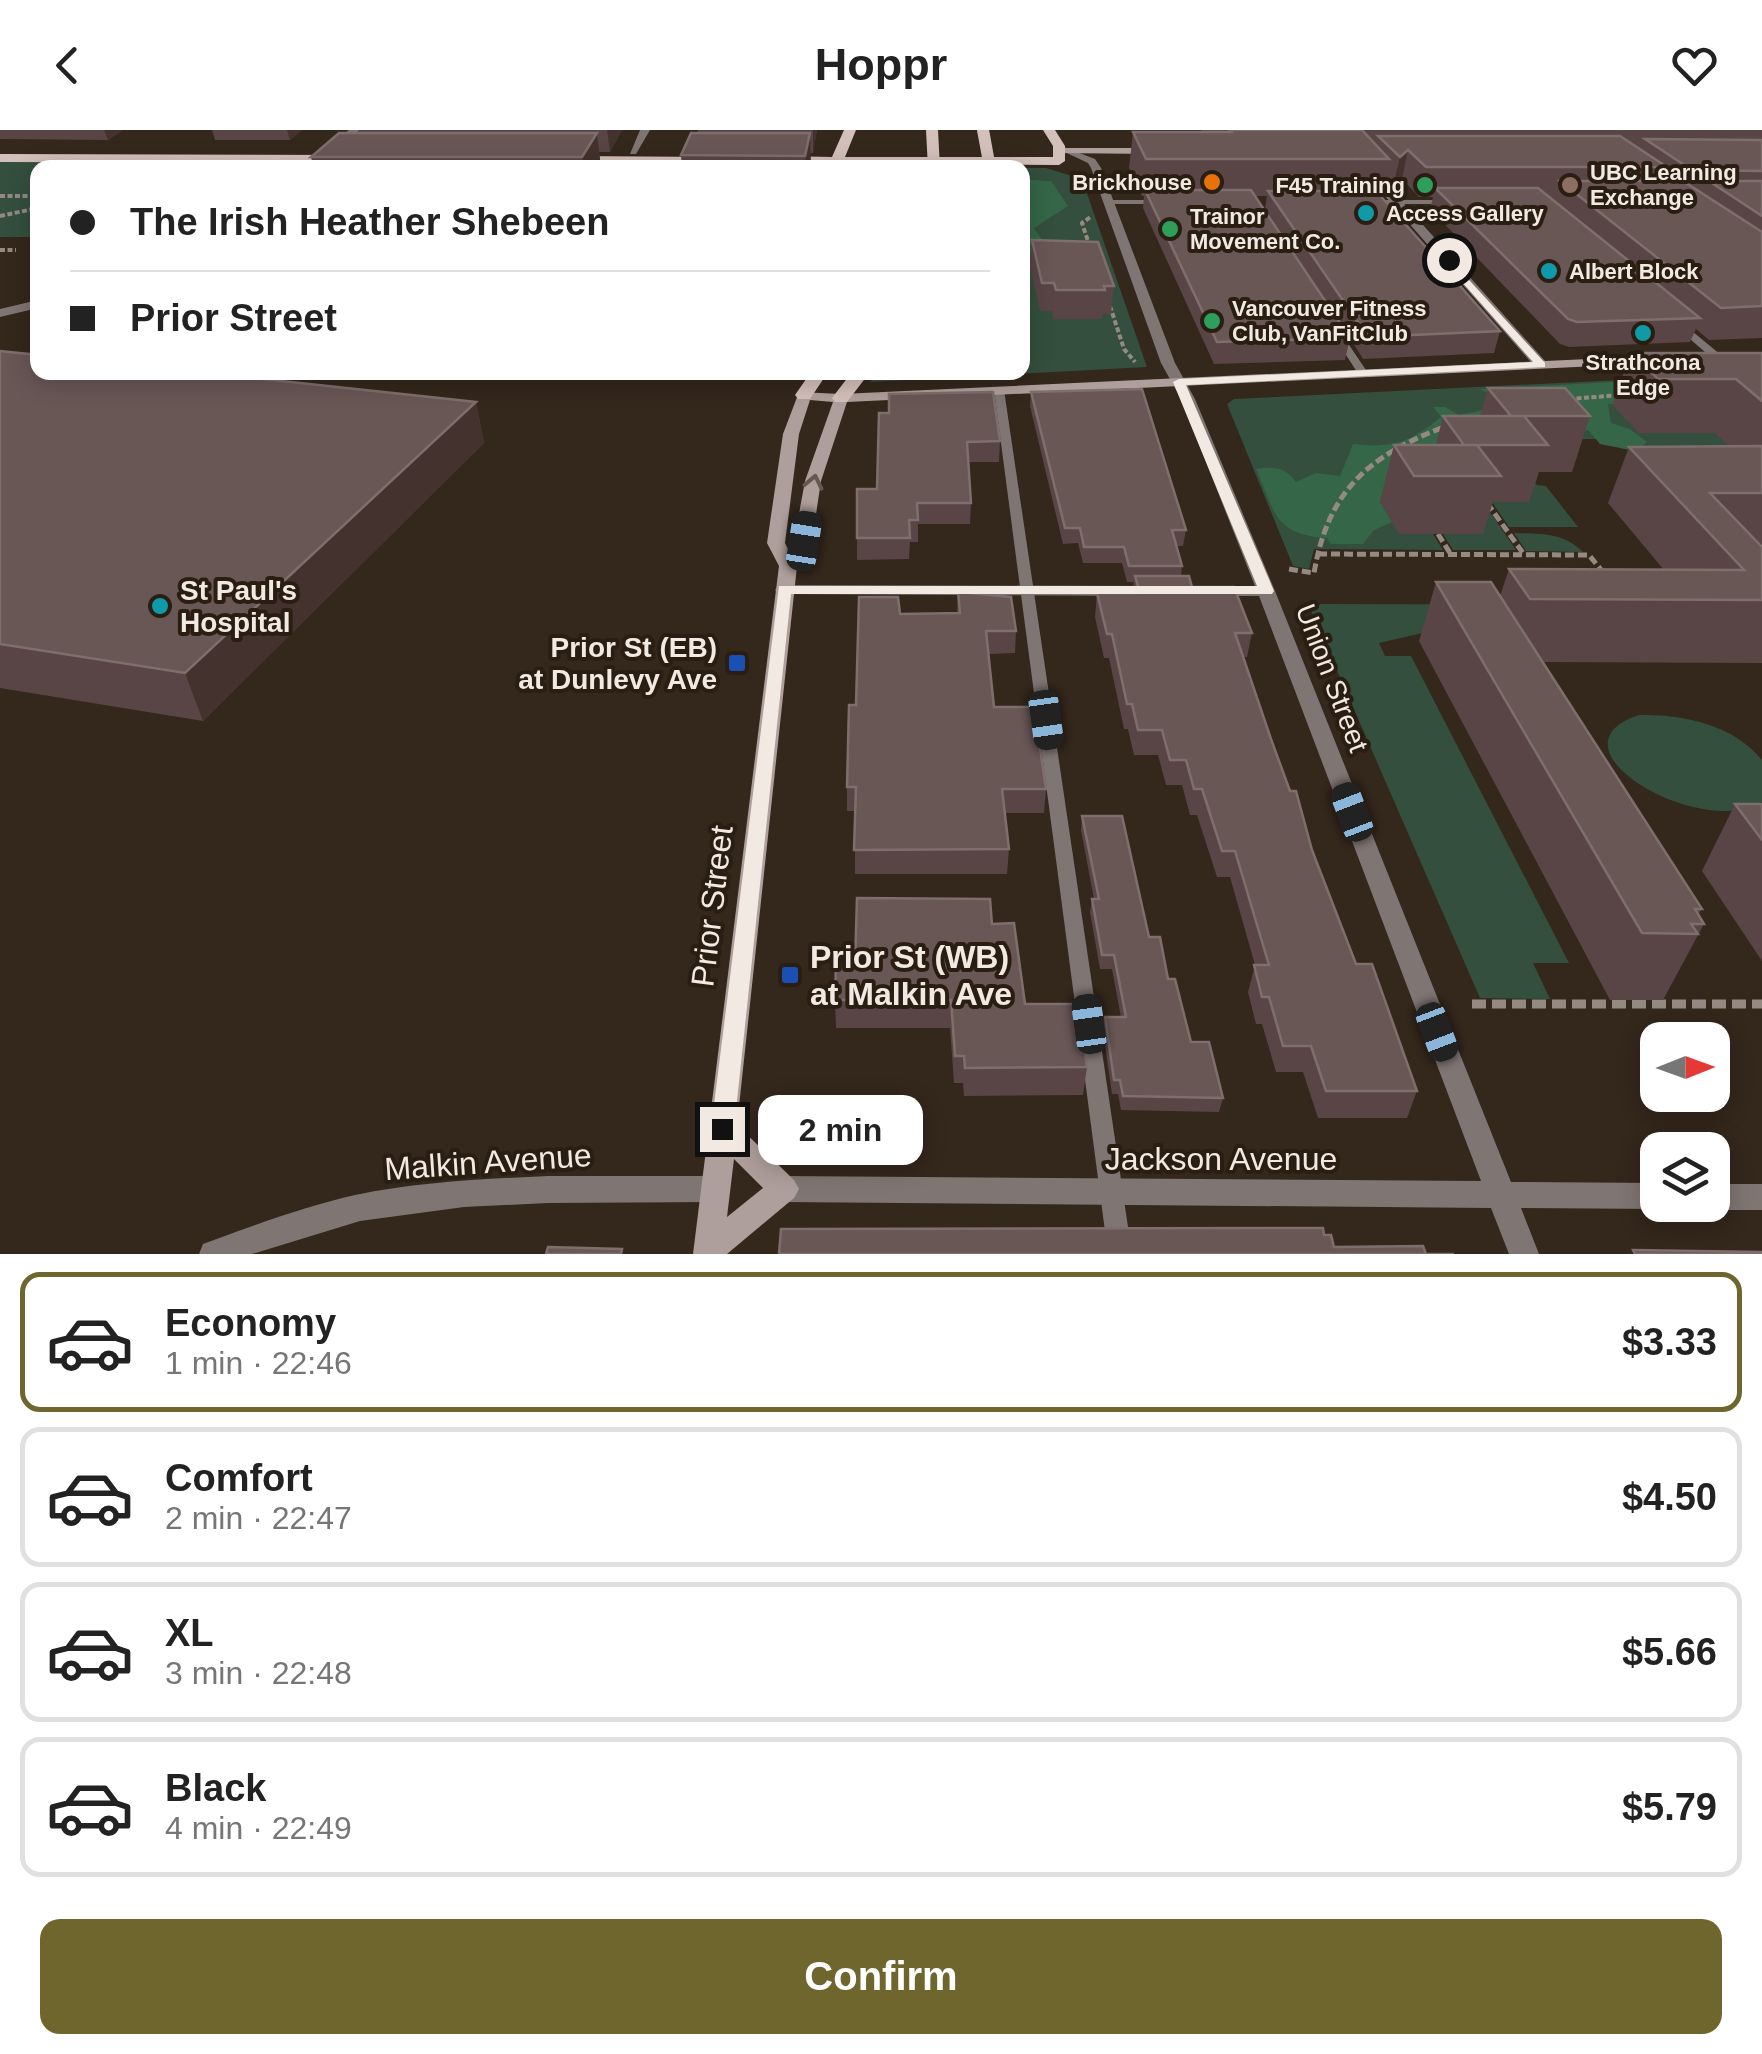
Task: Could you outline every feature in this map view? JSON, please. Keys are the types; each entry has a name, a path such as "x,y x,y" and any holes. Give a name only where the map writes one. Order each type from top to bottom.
{"main road":[{"path":"838,160 850,130"},
{"path":"932,130 934,160"},
{"path":"983,130 989,160"},
{"path":"1049,130 1061,151"},
{"path":"0,149 312,154"},
{"path":"769,156 838,160 883,160 1061,151 1092,161 1162,157 1061,151 838,160"},
{"path":"634,152 731,156 552,156 634,152"},
{"path":"0,158 357,154"},
{"path":"1699,358 1725,357"},
{"path":"804,395 842,398 1664,360"},
{"path":"804,395 814,380"},
{"path":"842,398 856,380"},
{"name":"Prior Street","path":"786,578 776,543 791,434 804,395"},
{"name":"Prior Street","path":"708,1252 786,578 804,541 813,480 842,398"},
{"path":"708,1252 784,1189 722,1129"}],"street":[{"path":"312,154 340,143 355,130"},
{"path":"634,152 645,130"},
{"path":"1363,158 1393,198 1542,365"},
{"name":"Union Street","path":"1092,161 1266,591 1524,1254"},
{"path":"0,313 30,306"},
{"path":"786,578 1027,589 1266,591"},
{"name":"Malkin Avenue","path":"214,1254 310,1221 377,1204 517,1190 715,1189"},
{"name":"Jackson Avenue","path":"784,1189 1640,1196"},
{"path":"1730,1196 1762,1197"}],"lane":[{"path":"1358,202 1418,194"},
{"path":"1393,198 1457,202"},
{"path":"1108,202 1176,202"},
{"path":"1672,319 1725,357"},
{"path":"1335,330 1363,374"},
{"path":"999,390 1120,1254"}],"path":[{"path":"0,196 30,196"},
{"path":"0,216 30,210"},
{"path":"1094,259 1082,223 1098,214"},
{"path":"0,250 16,250"},
{"path":"1106,295 1124,349 1146,370"},
{"path":"1570,388 1572,399"},
{"path":"1555,402 1634,394"},
{"path":"1289,569 1314,572 1327,518 1347,487 1400,447 1450,425"},
{"path":"1486,502 1524,554"},
{"path":"1438,534 1451,554"},
{"path":"1318,554 1589,554 1610,582 1596,581"},
{"path":"1472,1004 1762,1004"}],"green space":[{"path":"0,162 30,162 30,237 0,237"},
{"path":"1030,168 1046,168 1082,179 1147,367 1030,373 1030,254 1045,243 1034,228 1051,181 1030,180"},
{"path":"1030,180 1051,181 1068,206 1034,228 1045,243 1030,254"},
{"path":"1762,373 1762,466 1657,464 1632,439 1546,439 1399,534 1433,534 1443,550 1314,549 1309,569 1293,566 1227,404 1234,399"},
{"path":"1762,374 1678,403 1608,404 1611,423 1630,429 1647,442 1635,451 1600,444 1588,430 1538,441 1380,502 1392,522 1374,530 1363,544 1331,544 1327,538 1287,526 1273,509 1256,469 1279,469 1296,482 1316,473 1340,476 1353,444 1390,444 1410,438 1441,417 1433,407 1445,407 1459,415 1510,404 1480,389"},
{"path":"1526,472 1537,485 1546,486 1578,527 1509,527 1492,502 1528,502"},
{"path":"1483,502 1516,550 1453,550 1443,534"},
{"path":"1514,533 1559,537 1583,552 1526,551"},
{"path":"1321,604 1655,605 1674,629 1440,629 1379,643 1385,656 1411,656 1569,963 1533,963 1550,999 1480,998 1311,611"},
{"path":"1639,715 1689,719 1737,738 1762,760 1762,802 1735,810 1702,809 1670,800 1640,785 1618,767 1608,747 1614,729"}],"building":[{"path":"1362,130 1389,159 1146,159 1133,132"},
{"path":"339,133 597,133 582,157 311,157"},
{"path":"691,133 810,133 805,156 681,155"},
{"path":"1378,136 1620,136 1667,167 1426,167 1408,150 1400,157"},
{"path":"1645,139 1762,140 1762,171 1692,170"},
{"path":"1560,181 1683,181 1762,232 1762,306 1721,308"},
{"path":"1709,181 1762,181 1762,216"},
{"path":"1435,188 1538,188 1700,318 1577,322 1568,319"},
{"path":"1145,190 1251,190 1350,338 1217,342"},
{"path":"1268,191 1376,191 1500,331 1368,337"},
{"path":"1032,240 1098,242 1114,286 1104,286 1105,290 1056,290 1054,283 1042,283"},
{"name":"St Paul's Hospital","path":"0,351 30,354 30,380 273,380 476,402 185,673 0,644"},
{"path":"1631,353 1762,353 1762,401 1736,379 1658,379"},
{"path":"1488,388 1565,388 1590,416 1511,416"},
{"path":"1142,389 1186,530 1172,530 1182,566 1129,566 1124,547 1084,547 1080,528 1065,528 1031,392"},
{"path":"993,392 1000,441 967,442 971,503 917,503 918,520 909,520 910,538 857,538 857,489 877,489 879,413 889,413 889,394"},
{"path":"1443,416 1524,416 1548,445 1464,445"},
{"path":"1394,445 1477,445 1501,476 1414,476"},
{"path":"1762,446 1762,493 1710,493 1762,547 1762,600 1530,599 1509,569 1744,570 1629,447"},
{"path":"1135,576 1189,576 1192,587 1234,587 1252,633 1235,633 1271,739 1290,791 1296,791 1312,850 1356,964 1372,964 1417,1091 1326,1091 1311,1046 1283,1046 1269,997 1262,997 1254,965 1269,965 1235,851 1222,851 1202,789 1194,789 1186,760 1170,760 1162,730 1138,730 1132,704 1127,704 1112,634 1107,634 1097,593 1140,593"},
{"path":"1436,582 1491,582 1702,909 1695,909 1704,924 1691,924 1698,934 1642,933"},
{"path":"958,592 1011,597 1016,631 986,631 994,707 1034,707 1046,789 1002,789 1009,849 854,850 856,787 847,787 849,705 856,705 859,597 898,597 900,614 960,613"},
{"path":"1735,804 1762,804 1762,840"},
{"path":"1082,816 1122,816 1149,937 1160,937 1168,979 1175,979 1191,1042 1209,1042 1223,1098 1123,1096 1120,1080 1114,1080 1105,1017 1126,1017 1114,955 1102,955 1092,899 1099,899"},
{"path":"857,898 990,899 992,924 1014,923 1025,1004 1078,1004 1087,1067 965,1068 964,1056 955,1056 951,1000 835,1000 836,964 855,964"},
{"path":"1323,1228 1324,1235 1331,1235 1334,1247 1423,1246 1426,1254 779,1254 781,1229"},
{"path":"548,1247 622,1249 621,1254 546,1254"},
{"path":"1633,1250 1762,1252 1762,1254 1635,1254"}],"place":[{"name":"Brickhouse","path":"1212,182"},
{"name":"F45 Training","path":"1425,185"},
{"name":"UBC Learning Exchange","path":"1570,185"},
{"name":"Access Gallery","path":"1366,213"},
{"name":"Trainor Movement Co.","path":"1170,229"},
{"name":"Albert Block","path":"1549,271"},
{"name":"Vancouver Fitness Club, VanFitClub","path":"1212,321"},
{"name":"Strathcona Edge","path":"1643,333"},
{"name":"St Paul's Hospital","path":"160,606"},
{"name":"Prior St (EB) at Dunlevy Ave","path":"737,663"},
{"name":"Prior St (WB) at Malkin Ave","path":"790,975"}],"route":[{"path":"722,1129 784,590 1266,591 1179,382 1542,365 1449,260"}]}
